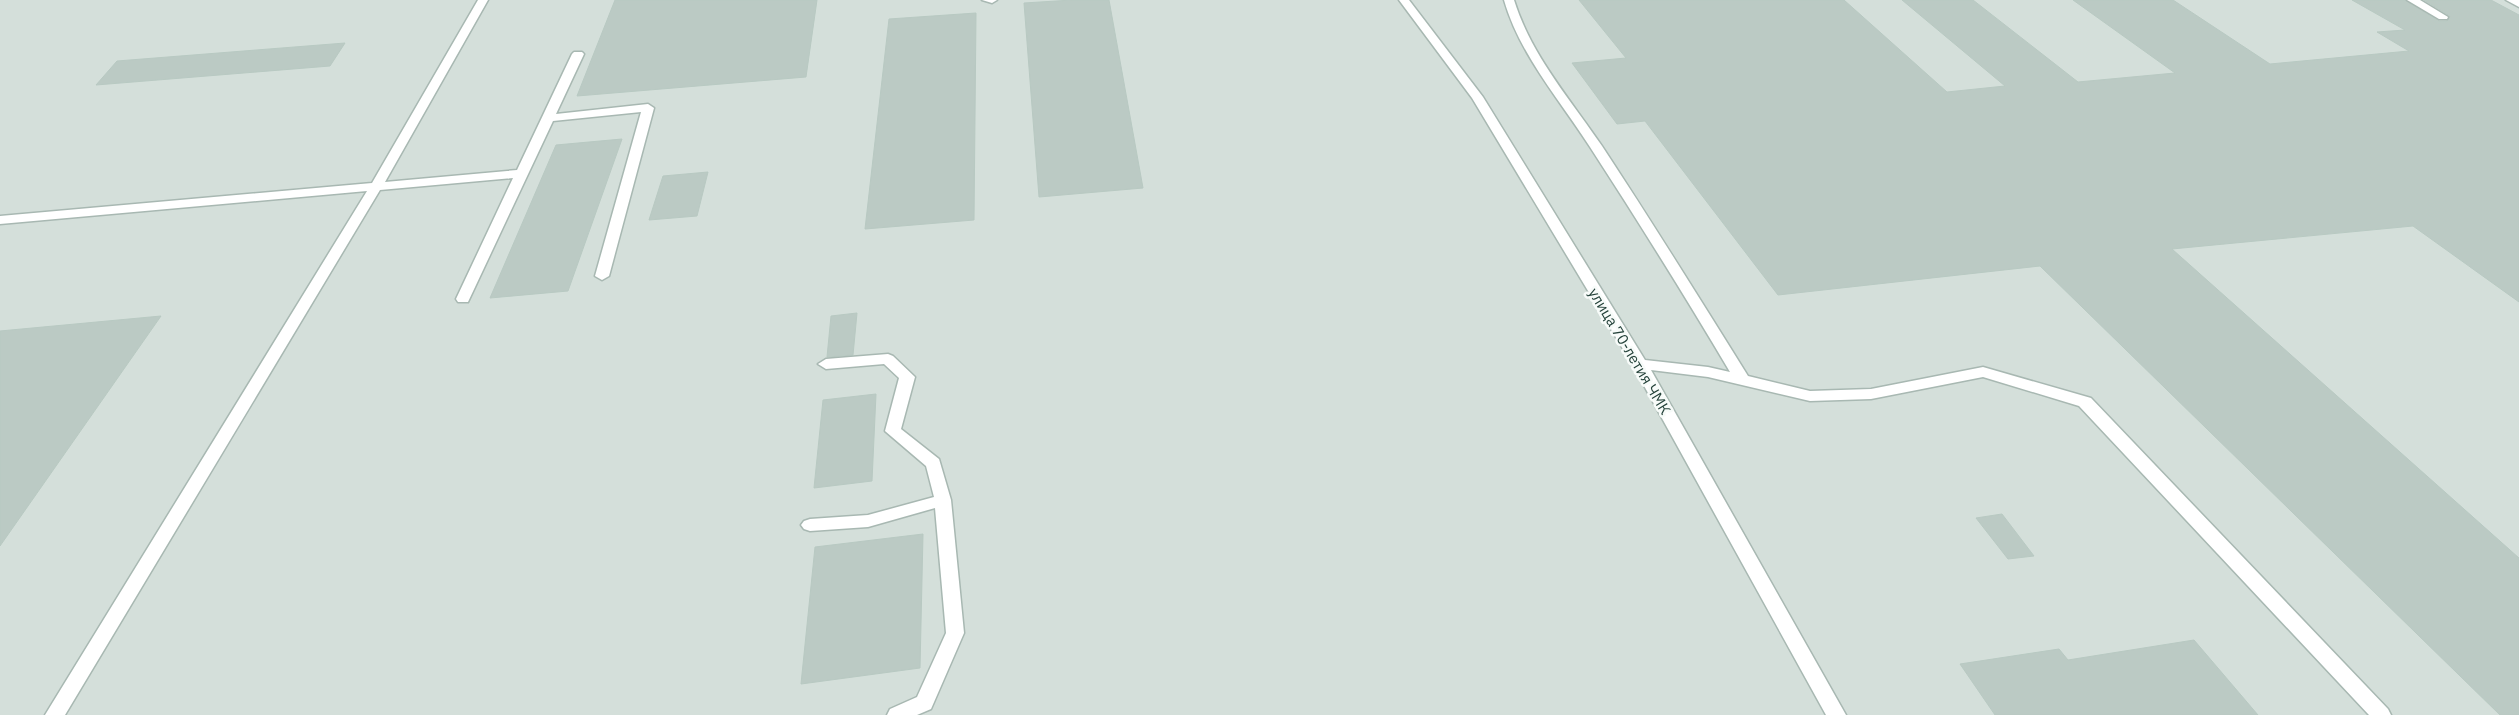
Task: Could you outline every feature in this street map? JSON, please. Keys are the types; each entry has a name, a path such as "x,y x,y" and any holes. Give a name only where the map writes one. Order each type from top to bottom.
{"street":[{"path":"55,715 377,186 483,0"},
{"path":"987,0 992,0"},
{"name":"улица 70-летия ЧМК","path":"1404,0 1477,97 1640,364 1836,715"},
{"path":"1509,0 1512,16 1539,63 1595,145 1742,379"},
{"path":"2412,0 2443,17"},
{"path":"2511,0 2519,4"},
{"path":"463,299 520,174 578,54"},
{"path":"547,118 648,108 602,276"},
{"path":"0,220 520,174"},
{"path":"826,364 888,360 907,377 893,431 933,463 942,500 955,633 924,703 898,715"},
{"path":"1640,364 1708,372 1810,396 1872,394 1983,372 2085,402 2381,715"},
{"path":"810,525 868,521 942,500"}],"shaded area":[{"path":"0,0 2519,0 2519,715 0,715"}],"building":[{"path":"615,0 817,0 806,77 577,96"},
{"path":"1109,0 1143,188 1039,197 1024,3"},
{"path":"1579,0 1844,0 1947,92 2005,86 1902,0 1973,0 2078,82 2175,73 2073,0 2173,0 2270,64 2409,51 2377,32 2405,30 2352,0 2405,0 2439,21 2447,21 2450,16 2424,0 2491,0 2519,15 2519,302 2413,226 2172,249 2519,558 2519,715 2500,715 2040,266 1778,295 1645,121 1617,124 1572,63 1626,58"},
{"path":"976,13 974,220 865,229 889,19"},
{"path":"345,43 330,66 96,85 117,61"},
{"path":"622,139 568,291 490,298 556,145"},
{"path":"708,172 697,216 649,220 663,176"},
{"path":"857,313 853,355 827,357 831,316"},
{"path":"161,316 0,546 0,331"},
{"path":"876,394 872,481 814,488 823,400"},
{"path":"2002,514 2034,556 2008,559 1976,518"},
{"path":"923,534 920,668 801,684 815,547"},
{"path":"2194,640 2258,715 1995,715 1960,664 2059,649 2068,660"}]}
